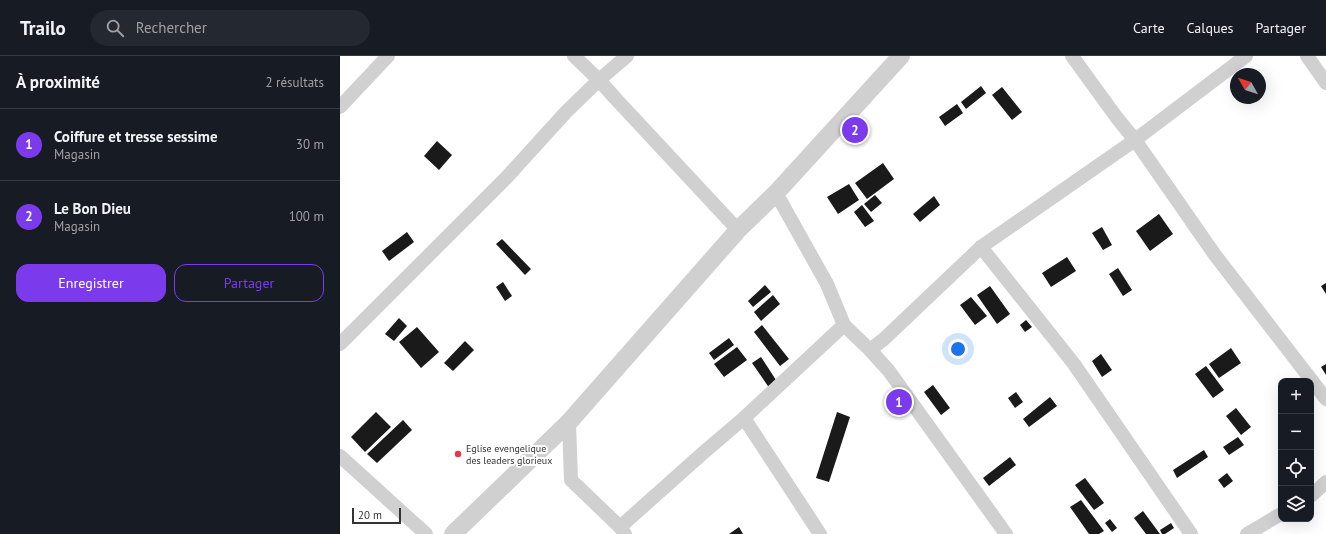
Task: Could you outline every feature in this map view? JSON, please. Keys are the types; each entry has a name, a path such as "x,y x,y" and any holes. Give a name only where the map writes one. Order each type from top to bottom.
{"street":[{"path":"340,107 388,56"},
{"path":"574,56 600,80 738,230"},
{"path":"340,344 506,178 566,112 627,56"},
{"path":"453,534 569,422 738,230 776,193 901,56"},
{"path":"1072,56 1134,140 1215,255 1326,399"},
{"path":"870,350 884,339 981,248 1134,140 1246,56"},
{"path":"1306,56 1326,83"},
{"path":"776,193 827,284 844,325 889,371 1006,534"},
{"path":"981,248 1074,364 1192,534"},
{"path":"569,422 571,480 623,531 702,453 744,418 844,325"},
{"path":"744,418 820,534"},
{"path":"340,456 426,534"},
{"path":"1314,493 1326,482"},
{"path":"1247,534 1278,516"}],"building":[{"path":"981,86 986,93 966,109 961,102"},
{"path":"1002,87 1022,112 1012,120 992,95"},
{"path":"957,104 963,113 945,126 939,117"},
{"path":"437,141 452,155 439,170 424,156"},
{"path":"883,163 894,179 867,199 855,183"},
{"path":"849,184 859,200 838,214 827,197"},
{"path":"875,195 882,203 871,212 864,204"},
{"path":"934,196 940,205 920,222 913,214"},
{"path":"862,205 874,221 865,227 854,212"},
{"path":"1159,214 1173,234 1150,251 1136,231"},
{"path":"1102,227 1112,245 1103,250 1092,233"},
{"path":"407,232 414,242 389,261 382,251"},
{"path":"502,239 531,269 525,275 496,244"},
{"path":"1067,257 1076,271 1051,287 1042,273"},
{"path":"1118,268 1132,290 1123,296 1109,274"},
{"path":"503,282 512,296 505,301 496,287"},
{"path":"1326,283 1326,294 1321,286"},
{"path":"765,285 771,292 753,307 748,301"},
{"path":"990,286 1010,314 997,324 977,295"},
{"path":"773,295 780,304 761,321 754,312"},
{"path":"971,297 987,316 975,325 960,305"},
{"path":"399,318 407,326 394,341 385,334"},
{"path":"1026,320 1032,327 1025,332 1020,325"},
{"path":"762,325 789,359 780,366 754,332"},
{"path":"417,327 439,352 421,368 399,342"},
{"path":"729,338 734,345 714,360 709,353"},
{"path":"465,341 474,350 453,371 444,363"},
{"path":"737,347 747,360 724,377 714,364"},
{"path":"1231,348 1241,363 1219,378 1209,364"},
{"path":"1101,354 1112,370 1102,377 1092,361"},
{"path":"761,357 778,383 770,389 752,363"},
{"path":"1326,364 1326,375 1321,367"},
{"path":"1206,366 1224,390 1213,398 1195,374"},
{"path":"933,385 950,408 941,415 924,392"},
{"path":"1016,392 1023,402 1015,408 1008,398"},
{"path":"1050,397 1057,406 1029,427 1023,419"},
{"path":"1236,408 1251,427 1241,435 1226,416"},
{"path":"376,412 391,427 365,452 351,437"},
{"path":"837,412 850,417 829,482 816,478"},
{"path":"403,420 412,430 377,463 367,454"},
{"path":"1238,437 1244,445 1229,455 1223,447"},
{"path":"1204,450 1208,457 1177,478 1173,470"},
{"path":"1010,457 1016,465 989,486 983,478"},
{"path":"1227,473 1233,481 1224,488 1218,480"},
{"path":"1085,478 1104,503 1094,510 1075,485"},
{"path":"1081,500 1104,531 1099,534 1089,534 1070,507"},
{"path":"1143,511 1160,534 1146,534 1134,518"},
{"path":"1110,519 1117,528 1112,532 1105,523"},
{"path":"1171,523 1174,528 1165,534 1162,534 1160,530"},
{"path":"739,527 743,534 729,534"}],"place":[{"name":"Le Bon Dieu","path":"855,130"},
{"name":"Coiffure et tresse sessime","path":"899,402"},
{"name":"Eglise evengelique des leaders glorieux","path":"458,454"}]}
